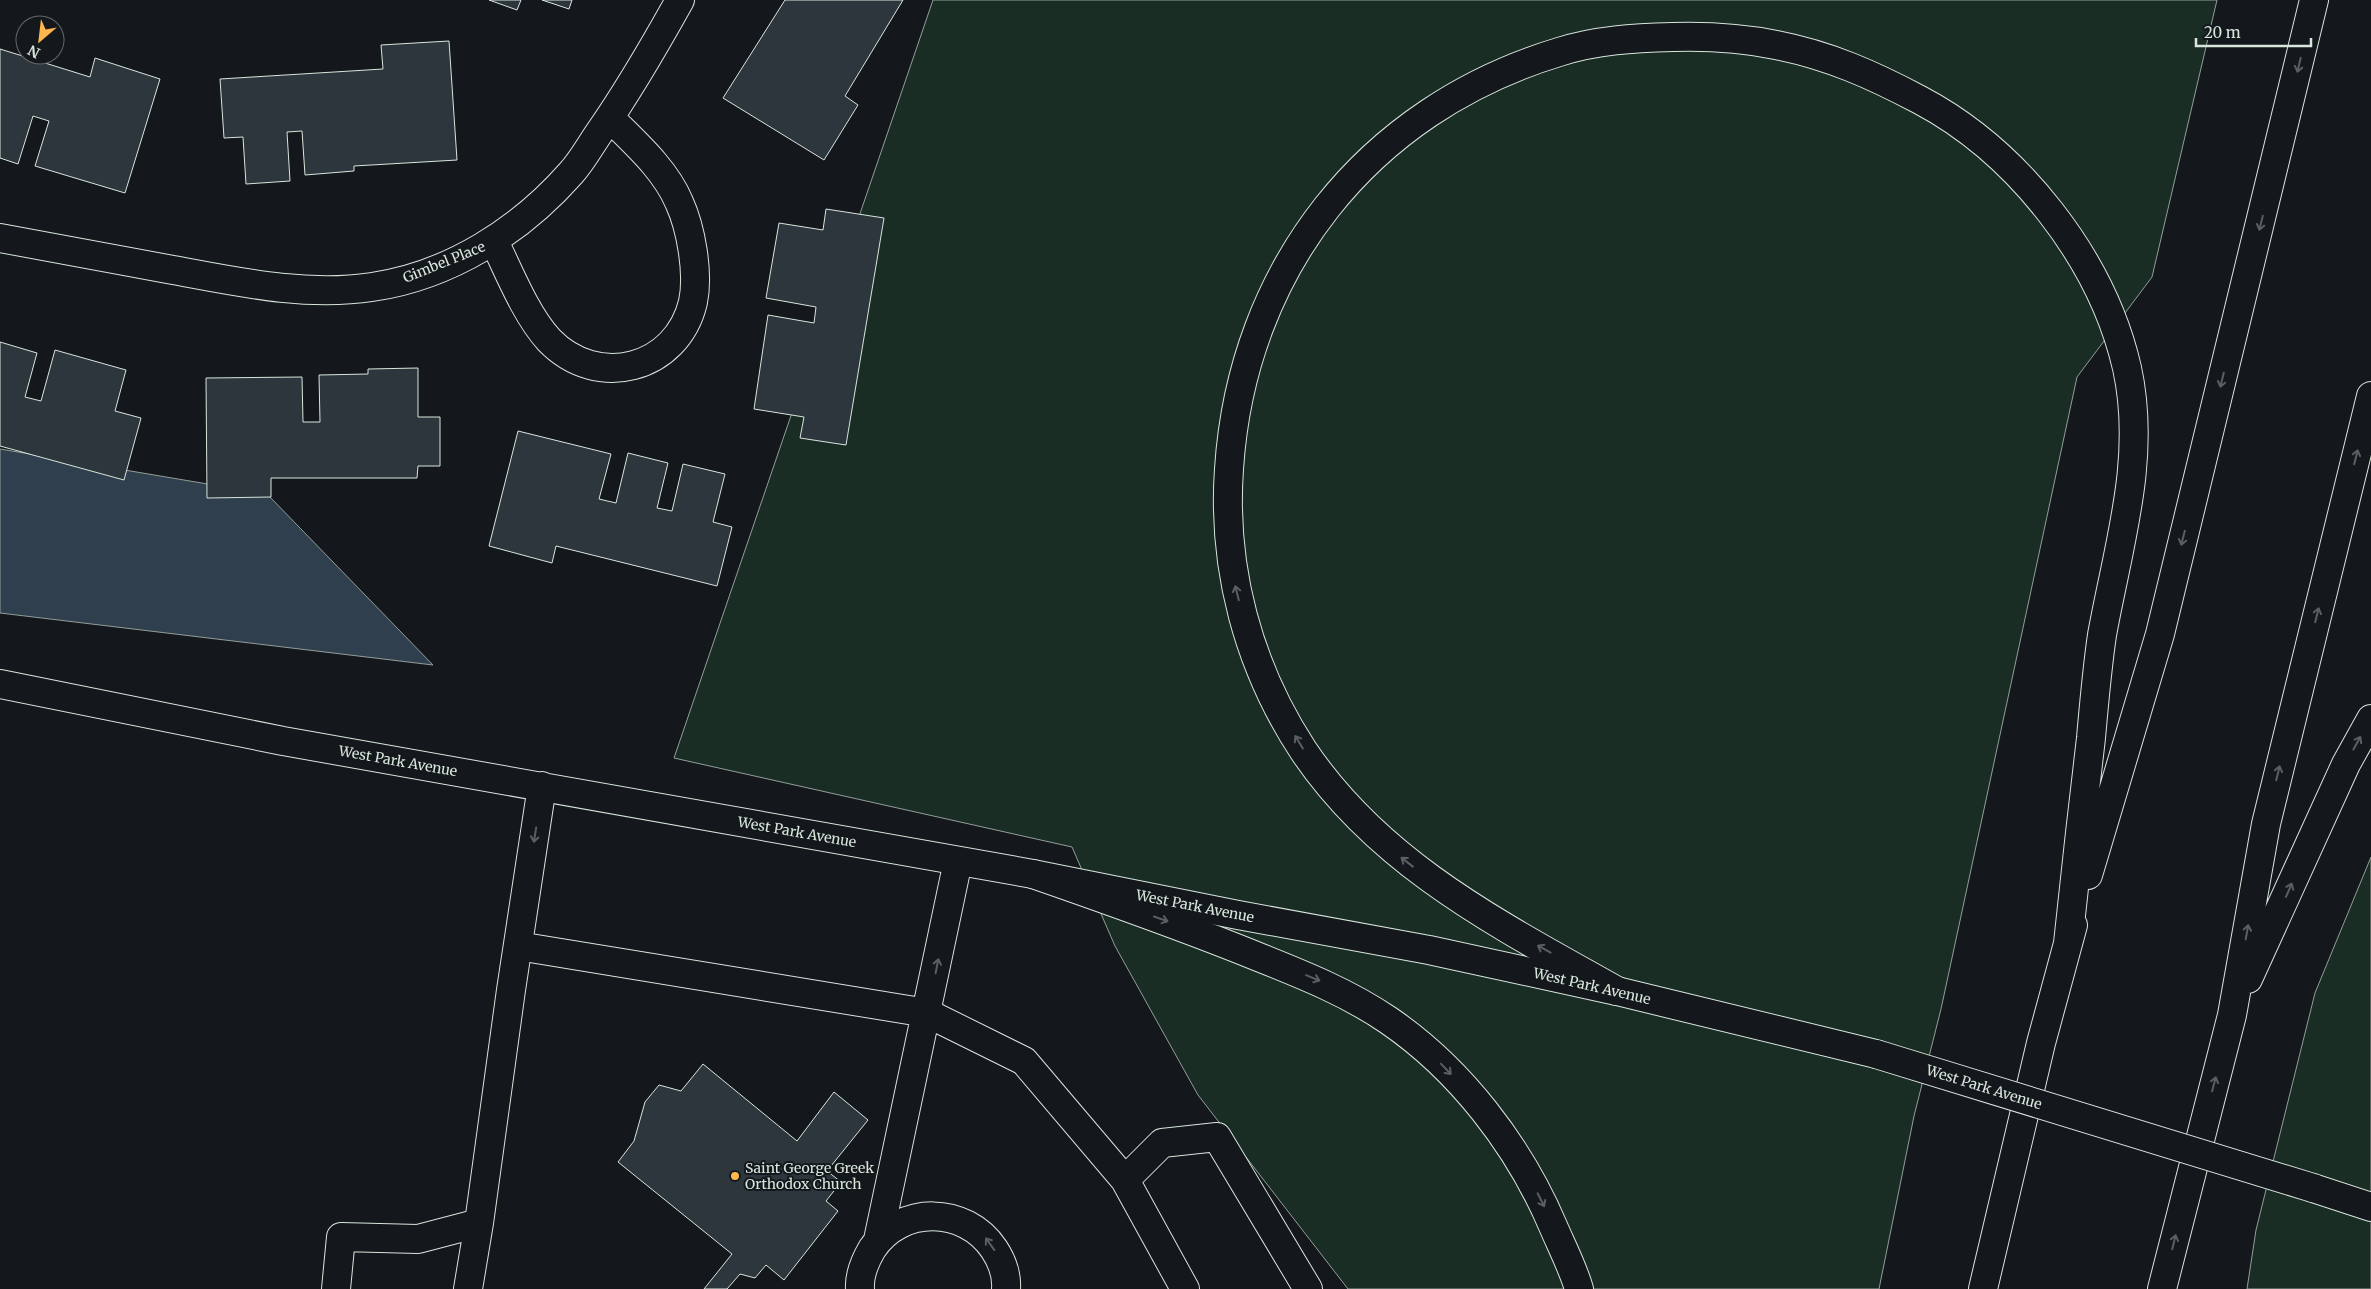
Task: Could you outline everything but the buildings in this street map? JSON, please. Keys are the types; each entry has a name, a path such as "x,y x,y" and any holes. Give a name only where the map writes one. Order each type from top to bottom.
{"main road":[{"name":"Gimbel Place","path":"0,238 240,282 310,290 372,287 407,279 467,256 494,241 531,212 572,172 610,118 680,0"},
{"path":"1983,1289 2040,1043 2160,634 2314,0"},
{"path":"1617,990 1475,911 1431,881 1399,856 1352,810 1306,755 1277,707 1250,645 1233,579 1226,504 1231,428 1248,355 1262,317 1296,250 1336,195 1364,165 1422,116 1457,94 1488,78 1560,51 1633,38 1707,36 1773,44 1831,59 1869,73 1935,108 1962,127 2019,175 2063,228 2095,281 2112,319 2126,365 2133,405 2135,446 2130,496 2102,640 2068,943"},
{"path":"494,241 528,309 548,340 571,359 593,367 619,369 637,365 665,350 685,325 693,301 695,283 691,238 679,202 666,179 610,118"},
{"path":"2162,1289 2232,1015 2266,824 2371,396"},
{"name":"West Park Avenue","path":"0,684 283,741 1033,874 1238,915 1429,950 1617,990 1876,1054 2371,1207"},
{"path":"2232,1015 2346,764 2371,719"},
{"path":"468,1289 542,786"},
{"path":"860,1289 866,1260 878,1240 958,861"},
{"path":"1033,874 1199,932 1324,983 1388,1020 1439,1062 1495,1125 1519,1159 1543,1202 1579,1289"},
{"path":"518,946 927,1013 1024,1061 1125,1180 1185,1289"},
{"path":"1125,1180 1162,1142 1217,1137 1308,1289"},
{"path":"878,1240 897,1224 920,1216 944,1216 968,1224 987,1239 1000,1259 1007,1282 1006,1289"},
{"path":"336,1289 341,1237 418,1239 479,1223"}],"green space":[{"path":"933,0 2217,0 2152,277 2077,377 1941,1009 1914,1116 1879,1289 1348,1289 1198,1095 1115,946 1072,847 674,758"},
{"path":"2371,857 2371,1289 2247,1289 2256,1230 2315,993"}],"water":[{"path":"0,449 267,494 433,665 0,613"}],"place":[{"name":"Saint George Greek Orthodox Church","path":"735,1176"}]}
